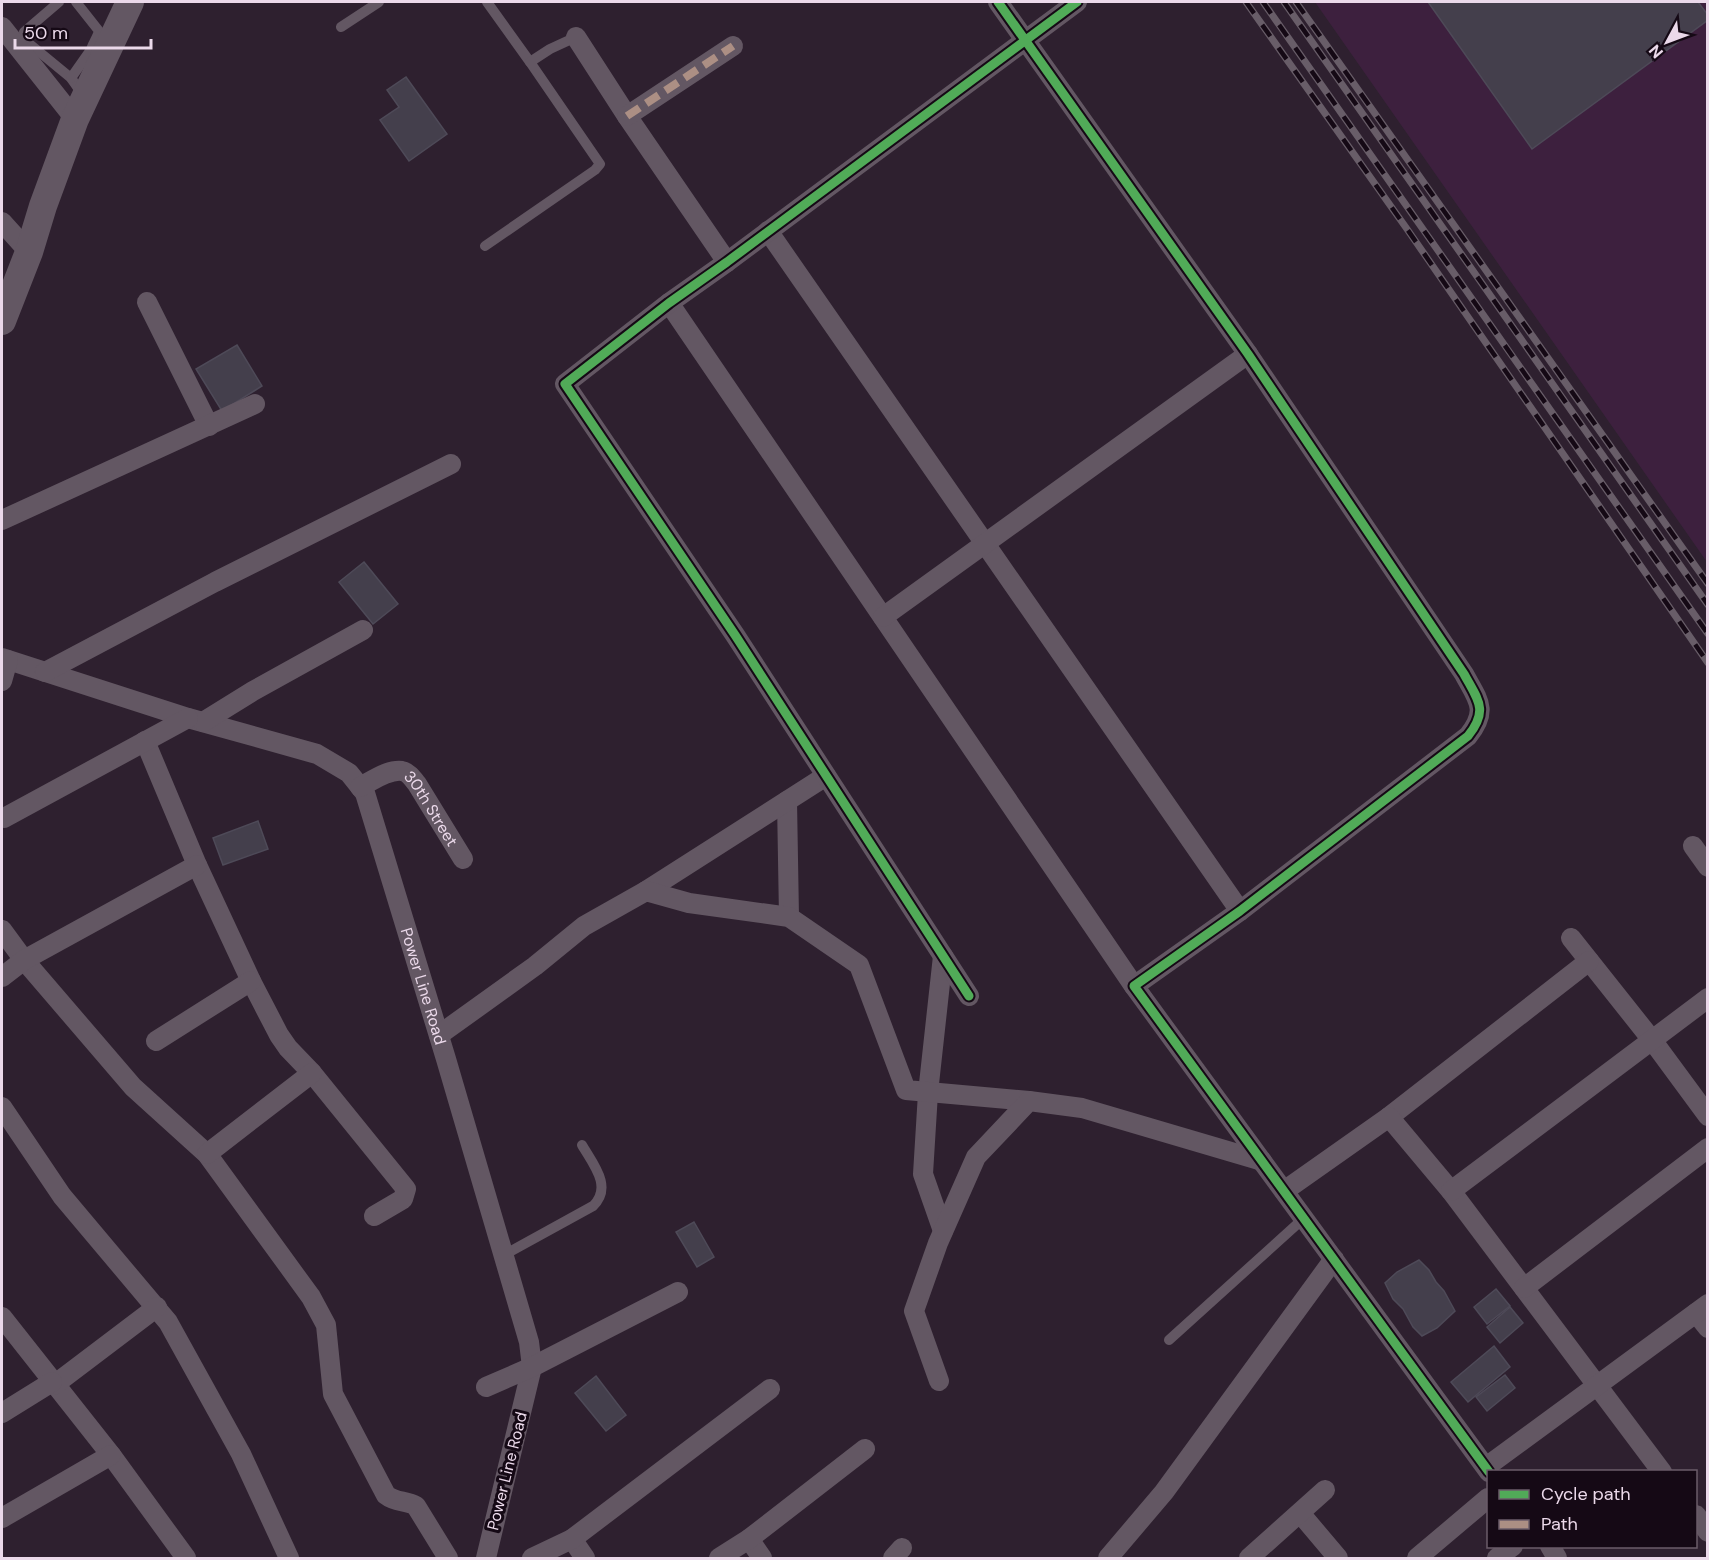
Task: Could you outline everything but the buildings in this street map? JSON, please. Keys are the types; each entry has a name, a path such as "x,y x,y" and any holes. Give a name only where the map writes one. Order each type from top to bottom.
{"street":[{"path":"2,321 29,252 77,98 95,58 130,2"},
{"path":"998,2 1248,354 1464,674 1477,699 1481,713 1479,723 1468,736 1240,911 1134,986"},
{"path":"969,996 735,635 565,384 669,303 1077,2"},
{"path":"2,27 77,98"},
{"path":"576,37 727,262"},
{"path":"627,116 733,46"},
{"path":"2,222 29,252"},
{"path":"768,231 1240,911"},
{"path":"147,302 209,426"},
{"path":"669,303 1134,986 1488,1469 1597,1386 1704,1315"},
{"path":"884,617 1248,354"},
{"path":"2,520 255,404"},
{"path":"45,672 204,588 451,464"},
{"path":"4,818 145,741 195,720 253,691 363,630"},
{"path":"2,681 5,659"},
{"name":"Power Line Road","path":"5,659 195,720 317,754 349,773 365,793 529,1342 532,1367 486,1558"},
{"path":"145,741 197,865 250,981 279,1035 406,1189 403,1199 375,1216"},
{"name":"30th Street","path":"360,787 390,772 402,771 408,774 417,783 463,859"},
{"path":"439,1035 535,966 584,926 646,891 826,776"},
{"path":"787,801 789,917"},
{"path":"1693,846 1707,867"},
{"path":"2,977 24,960 197,865"},
{"path":"646,891 689,903 789,917 860,965 906,1090 1082,1108 1262,1161"},
{"path":"2,930 24,960 133,1087 207,1154 320,1312 327,1333 333,1394 386,1495 395,1501 412,1503 416,1506 448,1558"},
{"path":"1571,938 1652,1040 1707,1116"},
{"path":"943,956 928,1093 923,1174 944,1231"},
{"path":"1284,1191 1389,1117 1589,961"},
{"path":"156,1041 250,981"},
{"path":"1451,1191 1707,998"},
{"path":"207,1154 312,1073"},
{"path":"939,1381 914,1311 944,1231 976,1157 1029,1101"},
{"path":"2,1107 62,1196 157,1306 168,1322 241,1454 289,1558"},
{"path":"1389,1117 1451,1191 1660,1470"},
{"path":"1524,1288 1707,1148"},
{"path":"1108,1558 1164,1492 1334,1259"},
{"path":"486,1387 532,1367 678,1292"},
{"path":"2,1413 53,1383 157,1306"},
{"path":"2,1317 111,1455 186,1558"},
{"path":"532,1558 572,1539 770,1389"},
{"path":"719,1558 749,1539 865,1449"},
{"path":"2,1518 111,1455"},
{"path":"1249,1558 1325,1490"},
{"path":"1417,1558 1487,1499"},
{"path":"1300,1513 1338,1558"},
{"path":"1697,1518 1707,1532"},
{"path":"572,1539 585,1558"},
{"path":"749,1539 762,1558"},
{"path":"1497,1558 1510,1548"}],"lane":[{"path":"59,2 24,32 24,38 77,98"},
{"path":"76,2 99,31 95,58"},
{"path":"341,27 379,2"},
{"path":"485,246 595,170 600,164 487,2"},
{"path":"530,62 550,49 576,37"},
{"path":"504,1255 593,1206 600,1197 602,1186 600,1176 582,1145"},
{"path":"1168,1340 1304,1218"}],"shaded area":[{"path":"1315,2 1707,2 1707,562"}],"railway":[{"path":"1246,2 1407,229 1708,663"},
{"path":"1263,2 1708,634"},
{"path":"1284,2 1708,605"},
{"path":"1296,2 1708,584"}],"marked path":[{"path":"627,116 733,46"}],"cycle path":[{"path":"998,2 1248,354 1464,674 1477,698 1480,712 1468,736 1240,911 1134,986 1488,1470"},
{"path":"969,996 735,635 565,384 669,303 1077,2"}]}
